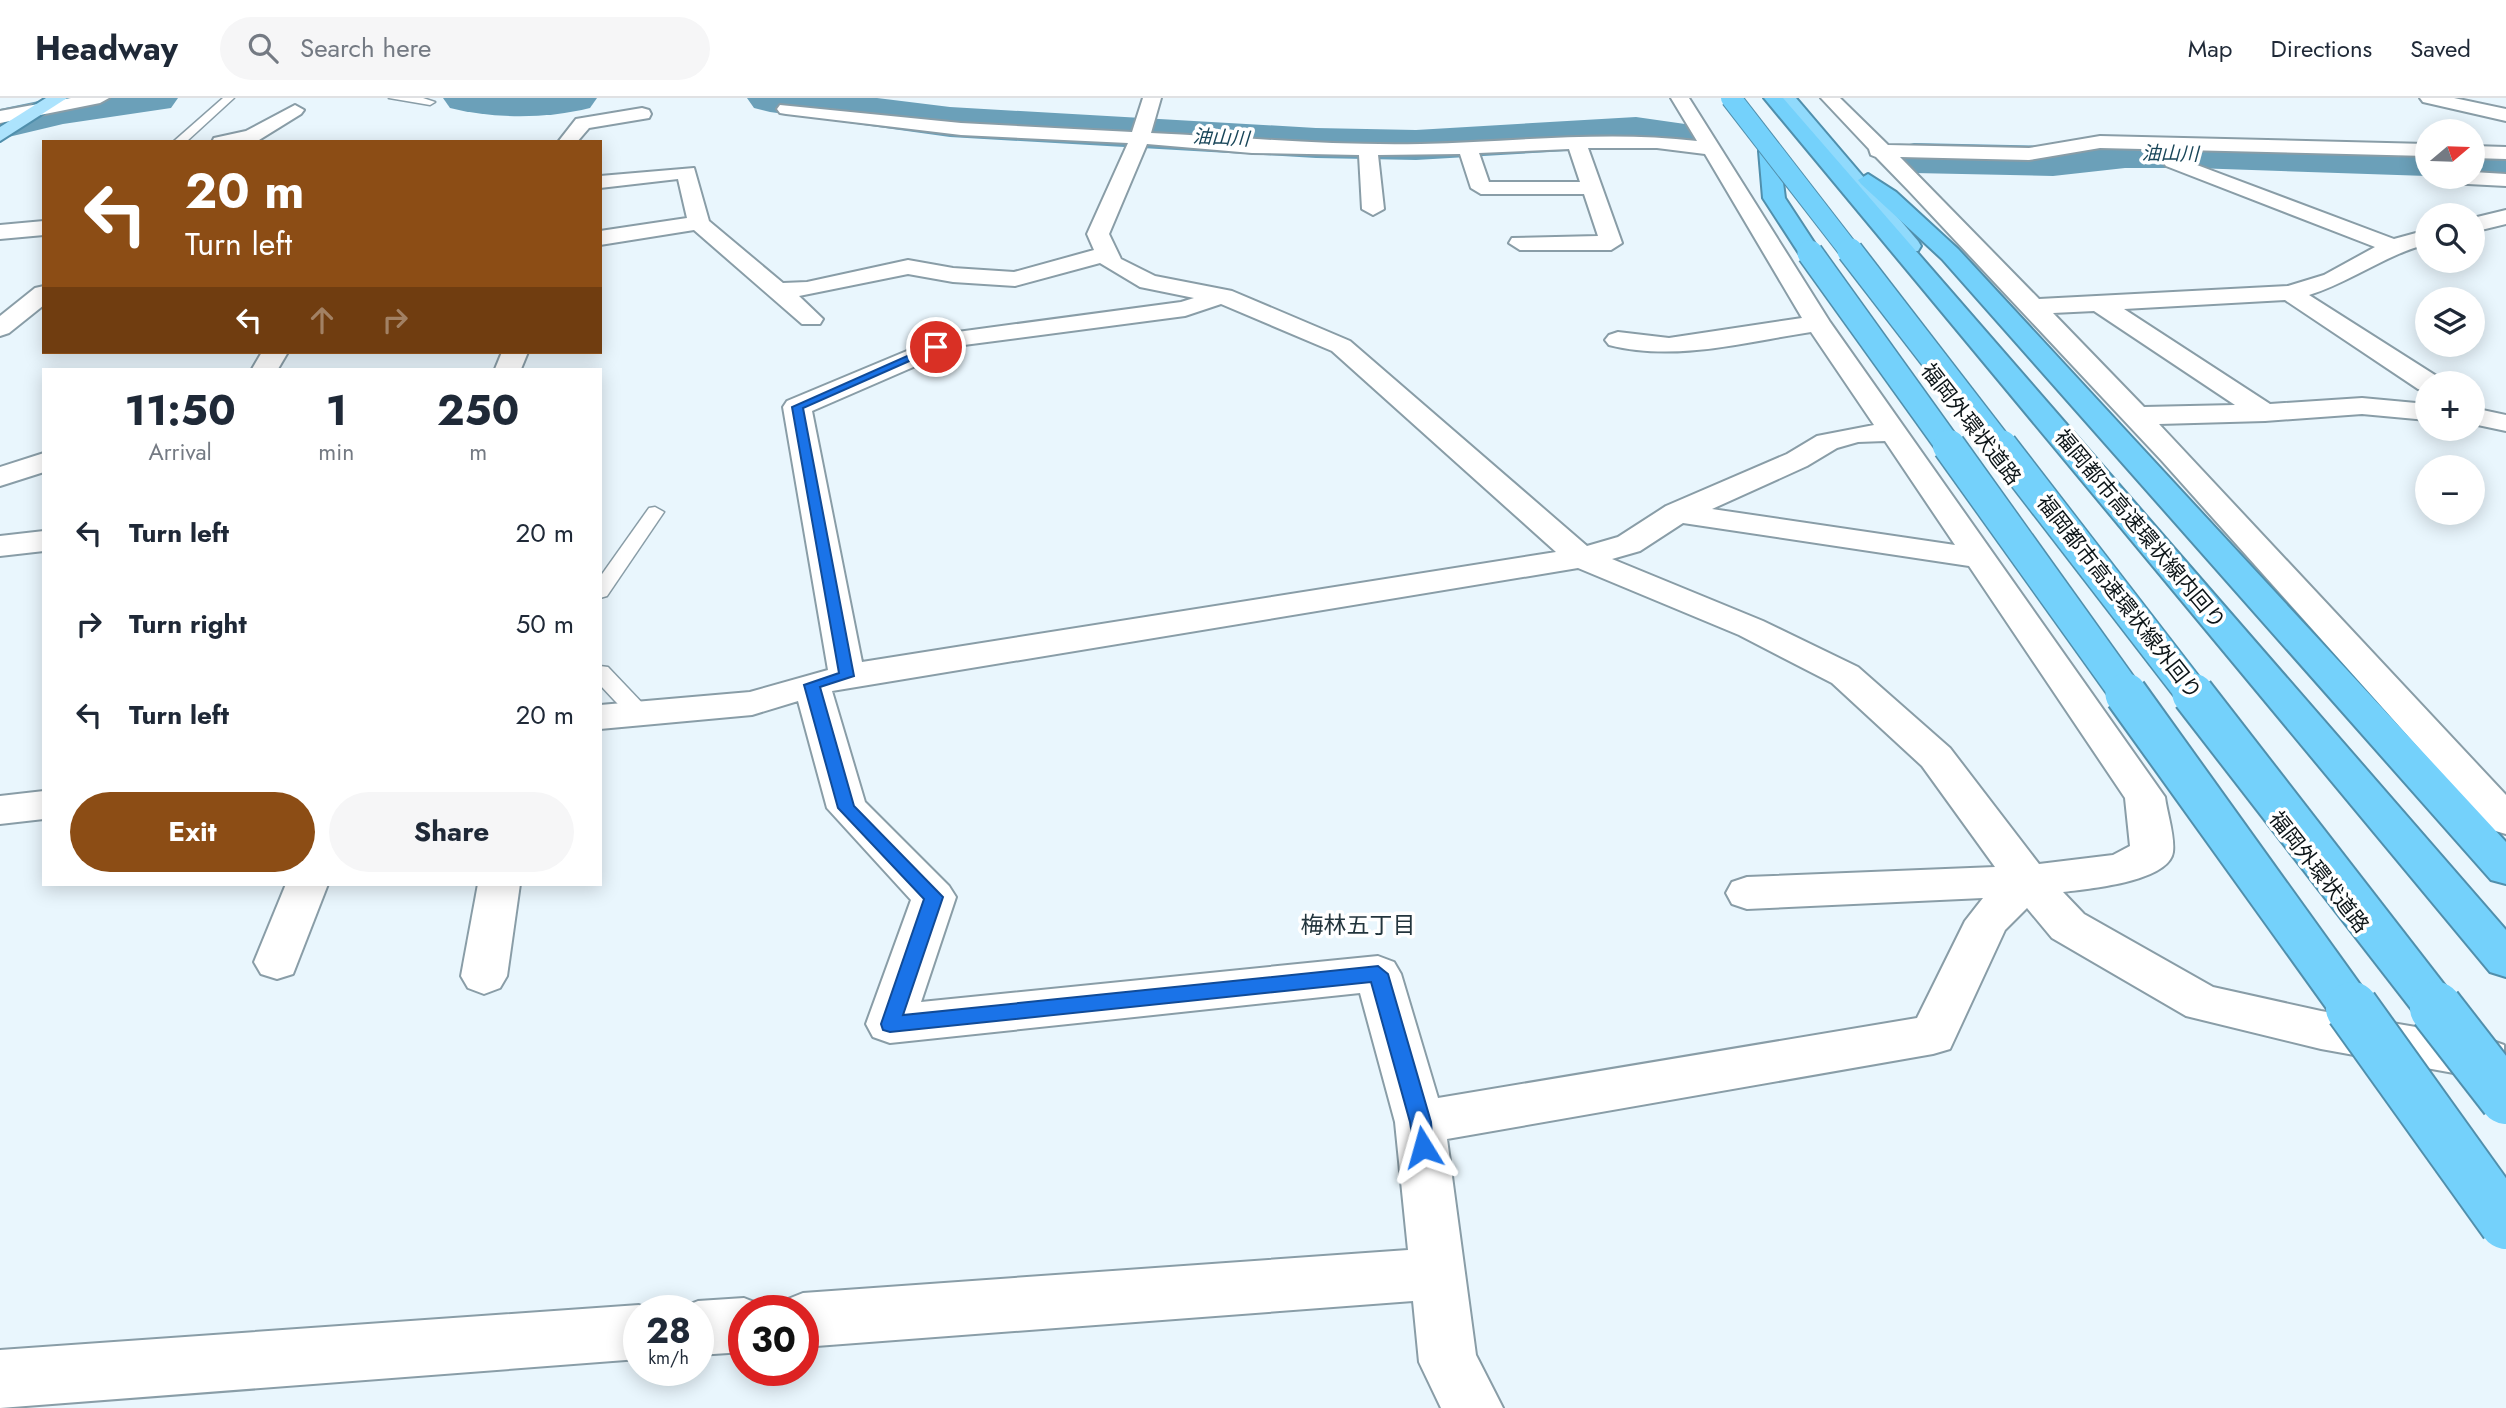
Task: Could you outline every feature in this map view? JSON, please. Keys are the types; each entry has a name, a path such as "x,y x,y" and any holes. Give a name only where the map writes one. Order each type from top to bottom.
{"highway":[{"name":"福岡外環状道路","path":"1726,98 1865,285 2339,899 2486,1059 2506,1111"},
{"name":"福岡都市高速環状線外回り","path":"1731,98 2506,1098"},
{"name":"福岡都市高速環状線内回り","path":"1773,98 2506,960"},
{"path":"1786,98 1826,142 1946,291 2506,946"},
{"path":"1762,143 1774,198 1810,253 2506,1223"},
{"path":"1839,160 1889,196 1950,254 2506,869"}],"main road":[{"path":"4,127 50,103"}],"street":[{"path":"50,103 100,98"},
{"path":"809,98 786,109 961,129 1348,132 1570,124 1706,140"},
{"path":"1152,98 1142,130 1103,216 1098,234 1111,263 1149,282 1223,296 1341,346 1581,558 1751,628 1845,675 1936,757 2028,881 2068,926 2202,1003 2321,1030 2486,1059"},
{"path":"1680,98 1818,323 2145,797 2152,853 2121,869 2028,881 1747,892"},
{"path":"1830,98 1861,98"},
{"path":"1830,98 2138,416 2306,597 2506,820"},
{"path":"2429,98 2506,112"},
{"path":"232,140 252,136 295,110"},
{"path":"1031,113 1142,130 1368,150 1706,140"},
{"path":"569,140 583,123 642,114"},
{"path":"1887,159 2029,154 2100,142 2415,150"},
{"path":"1520,243 1611,243 1577,143"},
{"path":"1468,149 1481,188 1592,188"},
{"path":"1368,150 1373,209"},
{"path":"2485,152 2506,153"},
{"path":"1887,159 2031,169 2083,166"},
{"path":"2173,162 2393,246"},
{"path":"2135,163 2350,165 2389,170"},
{"path":"602,182 687,172 699,223 811,319"},
{"path":"2485,179 2506,180"},
{"path":"2485,222 2506,217"},
{"path":"602,238 699,223"},
{"path":"0,232 42,228"},
{"path":"2032,307 2290,293 2332,281 2393,246 2415,240"},
{"path":"776,290 807,289 908,267 954,275 1015,279 1107,254"},
{"path":"2290,293 2415,375"},
{"path":"0,327 10,311 42,294"},
{"path":"1223,296 1185,309 959,338 797,407 846,808 934,897 890,1024 1378,974 1420,1122 1435,1274 1448,1362 1473,1408"},
{"path":"2098,303 2265,413"},
{"path":"1618,340 1669,346 1818,323"},
{"path":"2138,416 2265,413 2362,406 2415,411"},
{"path":"602,717 752,703 829,680 1581,558 1629,544 1677,513 1797,460 1827,442 1857,434 1894,432"},
{"path":"0,477 42,463"},
{"path":"1677,513 1979,558"},
{"path":"0,546 42,541"},
{"path":"0,810 42,806"},
{"path":"1420,1122 1933,1035 1987,922 2028,881"},
{"path":"277,962 306,886"},
{"path":"484,976 499,886"},
{"path":"819,1319 1435,1274"},
{"path":"0,1380 623,1333"}],"lane":[{"path":"181,140 229,98"},
{"path":"394,98 430,102"},
{"path":"602,589 655,512"},
{"path":"602,674 639,713"}],"waterway":[{"name":"油山川","path":"0,124 63,110 155,98"},
{"name":"油山川","path":"466,98 532,102 574,98"},
{"name":"油山川","path":"770,98 950,122 1316,143 1416,145 1636,132 1674,136"},
{"name":"油山川","path":"1914,158 2053,161 2125,153 2194,153 2415,161"},
{"name":"油山川","path":"2485,163 2506,164"}],"district":[{"name":"梅林五丁目","path":"1358,925"}],"route":[{"path":"936,347 797,407 847,676 812,685 846,808 934,897 890,1024 1378,974 1420,1122 1423,1147"}]}
